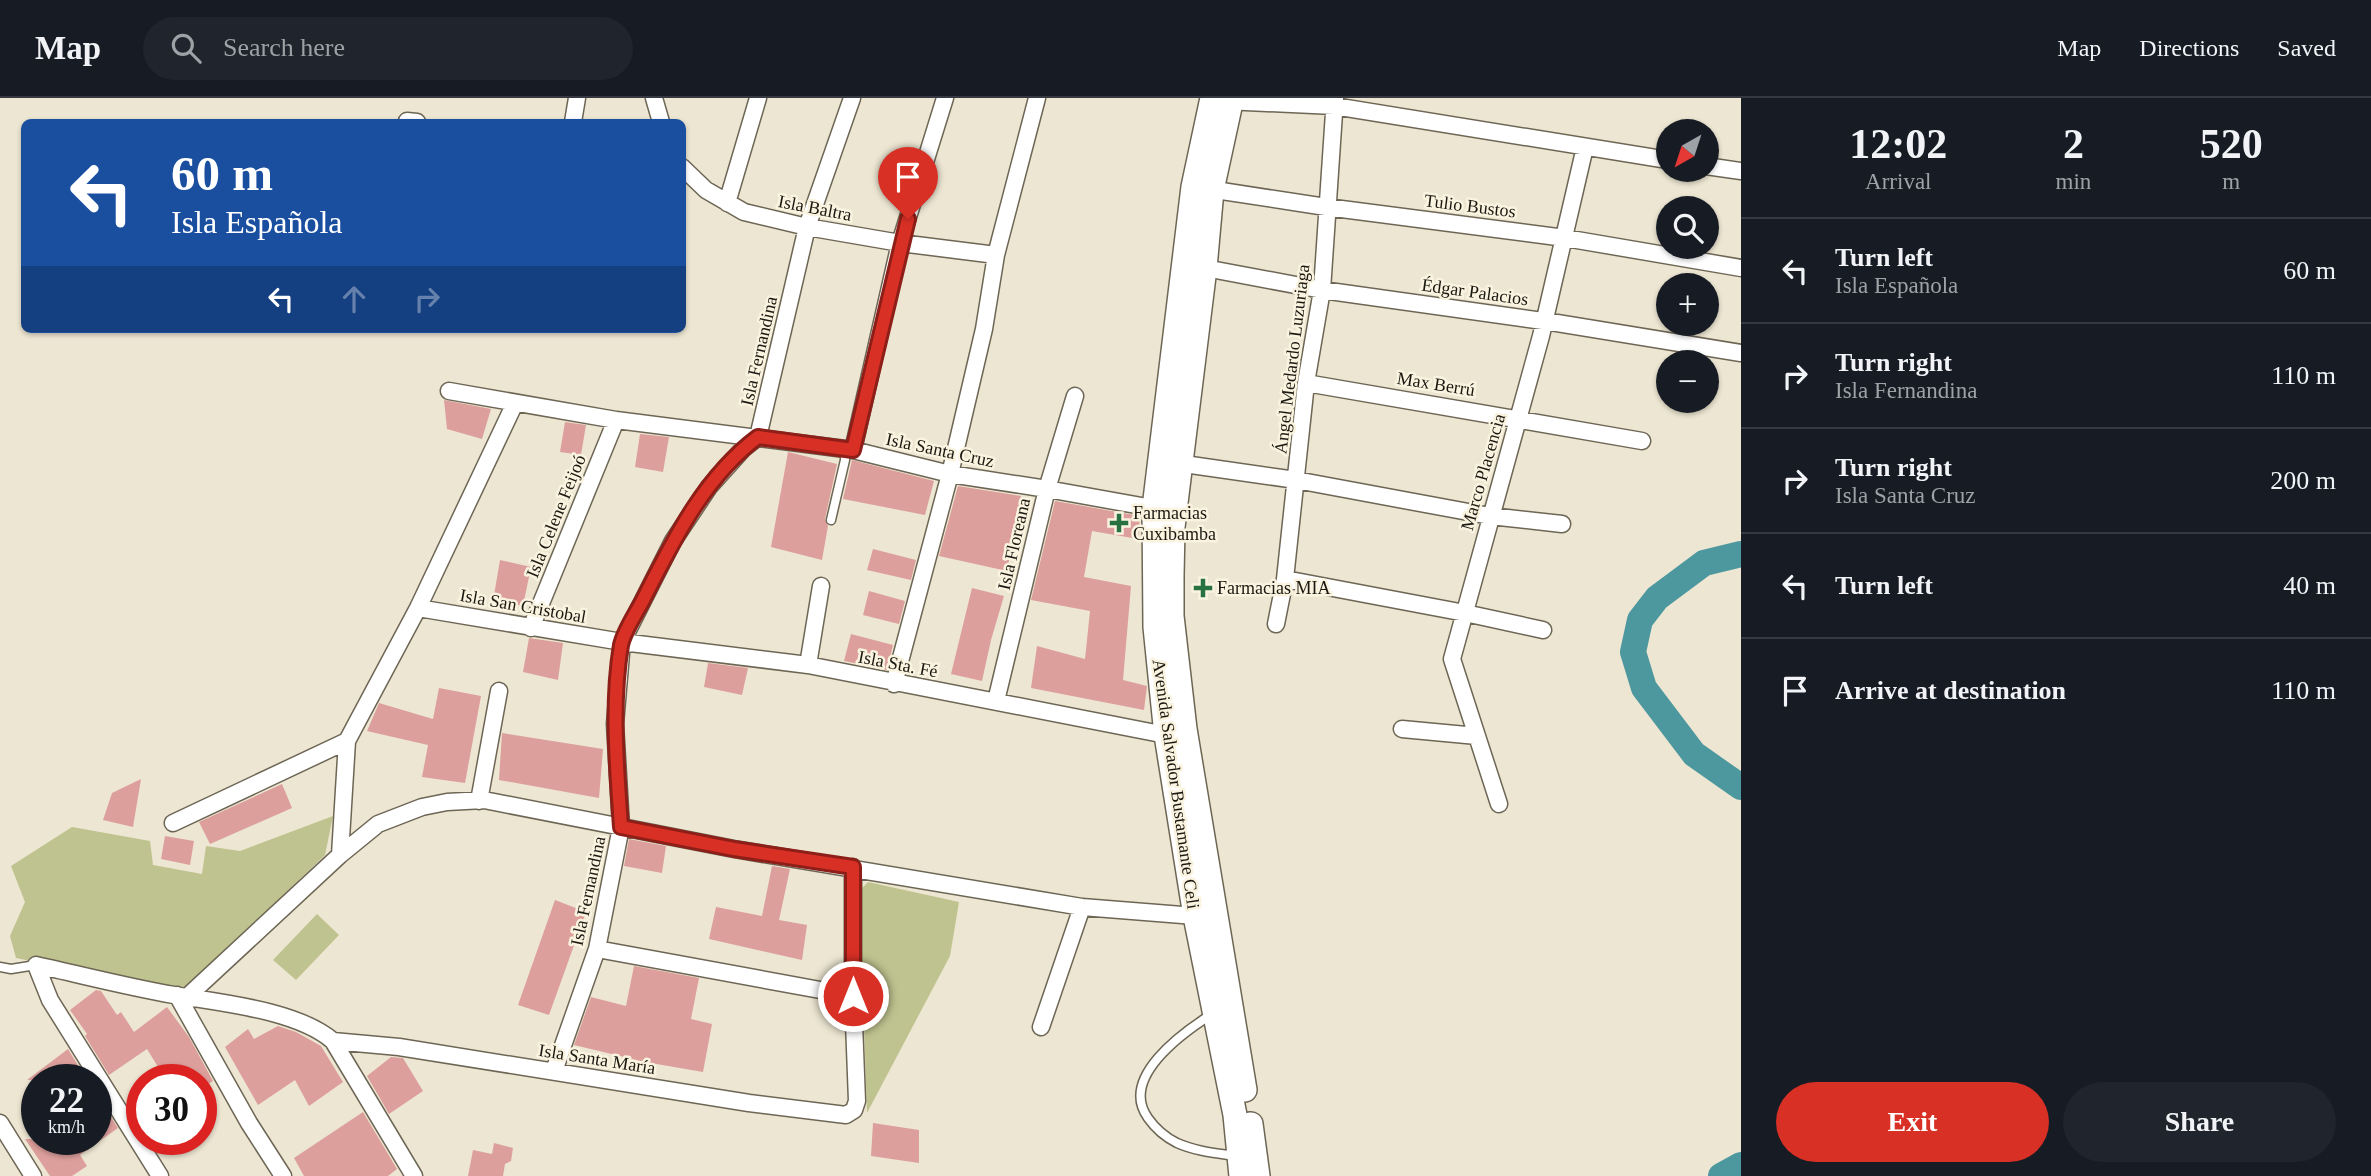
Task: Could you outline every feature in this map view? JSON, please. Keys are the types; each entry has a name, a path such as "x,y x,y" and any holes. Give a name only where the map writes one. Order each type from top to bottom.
{"main road":[{"name":"Avenida Salvador Bustamante Celi","path":"1172,463 1202,188 1221,99"},
{"name":"Avenida Salvador Bustamante Celi","path":"1202,188 1205,268 1164,510 1155,627 1223,1011 1258,1176"},
{"name":"Avenida Salvador Bustamante Celi","path":"1176,734 1195,916 1223,1011 1240,1166"}],"street":[{"path":"574,119 577,98"},
{"path":"654,98 660,119"},
{"path":"727,203 758,98"},
{"name":"Isla Fernandina","path":"554,1071 597,949 621,827 615,724 622,642 673,541 709,486 744,448 758,437 807,227 852,98"},
{"path":"849,450 900,243 945,98"},
{"path":"894,684 950,474 984,329 996,255 1037,98"},
{"path":"1221,99 1334,102 1656,158"},
{"name":"Ángel Medardo Luzuriaga","path":"1276,624 1285,579 1306,383 1322,290 1334,102"},
{"name":"Marco Placencia","path":"1499,804 1452,659 1519,418 1565,238 1585,147"},
{"path":"1719,168 1741,171"},
{"name":"Isla Baltra","path":"686,171 706,190 744,212 807,227 900,243 996,255"},
{"name":"Tulio Bustos","path":"1202,188 1565,238 1741,268"},
{"name":"Édgar Palacios","path":"1205,268 1322,290 1741,352"},
{"name":"Max Berrú","path":"1306,383 1642,441"},
{"name":"Isla Santa Cruz","path":"449,391 616,420 849,450 950,474 1164,510"},
{"name":"Isla Floreana","path":"996,701 1047,489 1075,396"},
{"path":"341,855 348,741 418,608 515,402"},
{"name":"Isla Celene Feijoó","path":"531,628 616,420"},
{"path":"1172,463 1296,480 1490,516 1562,524"},
{"path":"1285,579 1543,630"},
{"path":"808,665 821,586"},
{"name":"Isla San Cristobal","path":"418,608 622,642"},
{"name":"Isla Sta. Fé","path":"622,642 808,665 894,684 1176,734"},
{"path":"479,801 499,691"},
{"path":"1402,729 1477,736"},
{"path":"173,823 348,741"},
{"path":"182,996 378,824 422,807 447,802 479,801 734,849 1082,907 1195,916"},
{"path":"597,949 853,996 853,867"},
{"path":"1041,1027 1082,907"},
{"path":"36,965 304,1022 319,1029 333,1041 414,1176"},
{"path":"36,965 50,1000 160,1176"},
{"path":"182,996 249,1123 283,1176"},
{"name":"Isla Santa María","path":"333,1041 399,1047 846,1115 854,1110 857,1101 853,996"},
{"path":"0,1122 33,1176"}],"lane":[{"path":"831,520 849,450"},
{"path":"0,967 11,969 36,965"},
{"path":"1223,1011 1173,1043 1149,1068 1139,1092 1144,1113 1155,1128 1175,1142 1240,1166"}],"green space":[{"path":"333,816 325,855 182,992 16,958 10,936 25,902 11,866 72,827 150,841 153,865 202,874 206,846 240,851"},
{"path":"868,882 959,902 950,956 867,1113 860,904 861,889"},
{"path":"317,914 339,935 296,980 273,960"}],"building":[{"path":"444,400 491,409 482,439 447,429"},
{"path":"565,422 586,425 581,455 560,452"},
{"path":"640,434 669,437 663,472 635,467"},
{"path":"788,452 837,464 825,519 828,526 822,560 771,547"},
{"path":"852,460 934,481 925,515 843,499"},
{"path":"958,486 1021,496 1007,571 939,556"},
{"path":"1055,501 1140,516 1138,539 1092,531 1084,577 1131,586 1123,680 1147,686 1144,710 1031,688 1037,646 1085,659 1090,611 1031,600"},
{"path":"873,549 916,560 911,580 867,570"},
{"path":"500,560 531,567 523,606 493,601"},
{"path":"972,588 1004,596 982,681 951,674"},
{"path":"869,591 905,601 899,624 863,615"},
{"path":"851,634 893,645 887,670 844,661"},
{"path":"529,638 563,643 558,680 523,672"},
{"path":"708,663 748,668 742,695 704,687"},
{"path":"439,688 481,696 465,783 422,777 428,745 367,731 379,703 433,719"},
{"path":"502,733 603,749 599,798 499,780"},
{"path":"141,779 133,827 103,820 112,793"},
{"path":"282,784 292,808 210,844 199,822"},
{"path":"165,836 194,841 190,865 161,859"},
{"path":"629,839 666,846 662,873 624,866"},
{"path":"772,866 790,869 779,920 807,925 802,960 709,939 716,907 762,916"},
{"path":"555,900 586,912 549,1015 518,1005"},
{"path":"634,966 699,978 691,1019 712,1024 703,1072 574,1045 591,997 626,1006"},
{"path":"96,990 101,991 117,1015 121,1012 134,1032 167,1007 189,1037 204,1064 156,1064 147,1049 112,1073 112,1064 102,1064 85,1036 87,1034 70,1010"},
{"path":"278,1026 296,1032 321,1046 343,1082 309,1106 295,1080 258,1105 225,1047 248,1029 254,1039"},
{"path":"68,1049 77,1064 48,1064"},
{"path":"391,1057 403,1058 423,1091 389,1114 367,1076"},
{"path":"363,1112 397,1169 388,1176 304,1176 294,1158"},
{"path":"112,1119 118,1128 112,1132"},
{"path":"873,1123 919,1130 919,1163 871,1156"},
{"path":"494,1143 513,1148 511,1161 505,1164 503,1176 468,1176 473,1150 492,1154"},
{"path":"36,1155 80,1155 87,1166 72,1176 50,1176"}],"waterway":[{"path":"1741,554 1704,563 1657,598 1640,620 1633,652 1644,688 1694,754 1741,787"},
{"path":"1721,1176 1741,1165"}],"place":[{"name":"Farmacias Cuxibamba","path":"1119,523"},
{"name":"Farmacias MIA","path":"1203,588"}],"route":[{"path":"853,996 853,867 734,849 621,827 615,724 622,642 673,541 709,486 744,448 758,437 853,450 900,243 908,219"}]}
